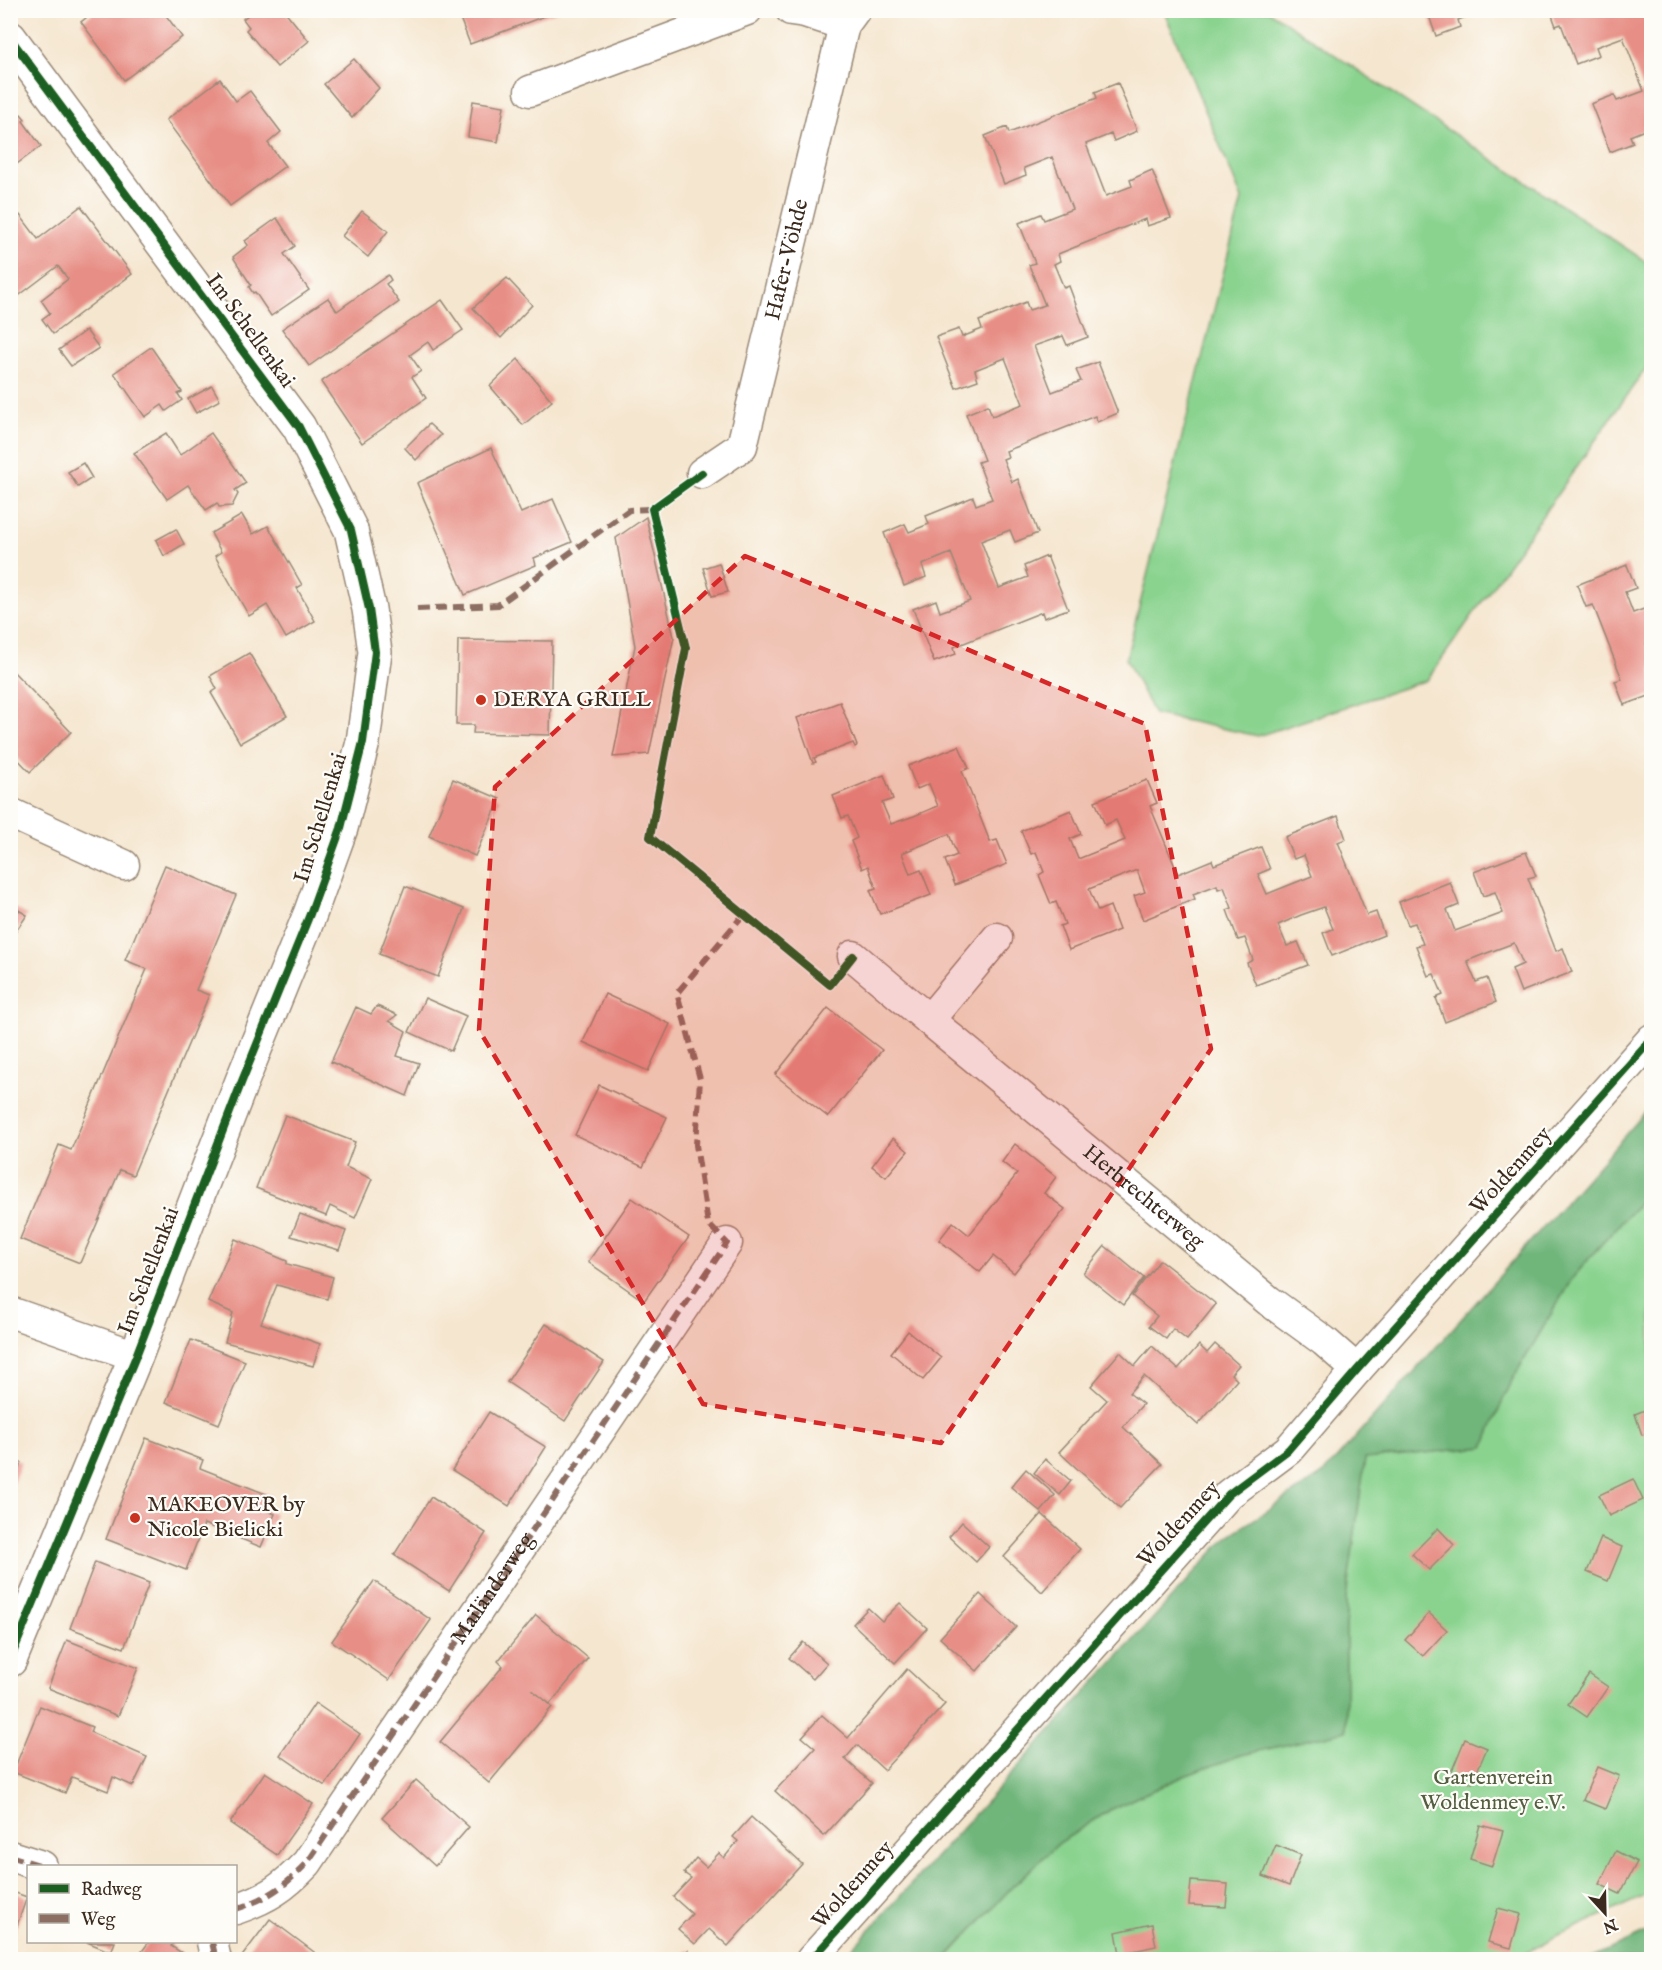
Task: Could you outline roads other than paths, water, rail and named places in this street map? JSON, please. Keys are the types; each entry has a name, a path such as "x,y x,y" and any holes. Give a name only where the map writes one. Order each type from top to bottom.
{"street":[{"path":"530,91 747,10"},
{"name":"Hafer-Vöhde","path":"702,473 742,446 849,18 791,10"},
{"name":"Im Schellenkai","path":"10,38 299,427 351,530 369,609 375,652 363,742 341,828 310,914 135,1356 10,1660"},
{"path":"10,813 124,865"},
{"path":"929,1020 997,938"},
{"name":"Herbrechterweg","path":"853,956 1269,1301 1324,1341 1357,1370"},
{"name":"Woldenmey","path":"810,1959 1229,1494 1288,1450 1652,1039"},
{"name":"Mailänderweg","path":"237,1909 266,1897 288,1882 307,1863 727,1243"},
{"path":"10,1312 135,1356"},
{"path":"10,1856 39,1865"},
{"path":"212,1943 216,1959"}],"place":[{"name":"DERYA GRILL","path":"481,700"},
{"name":"MAKEOVER by Nicole Bielicki","path":"135,1518"}],"park label":[{"name":"Gartenverein Woldenmey e.V.","path":"1493,1790"}]}
